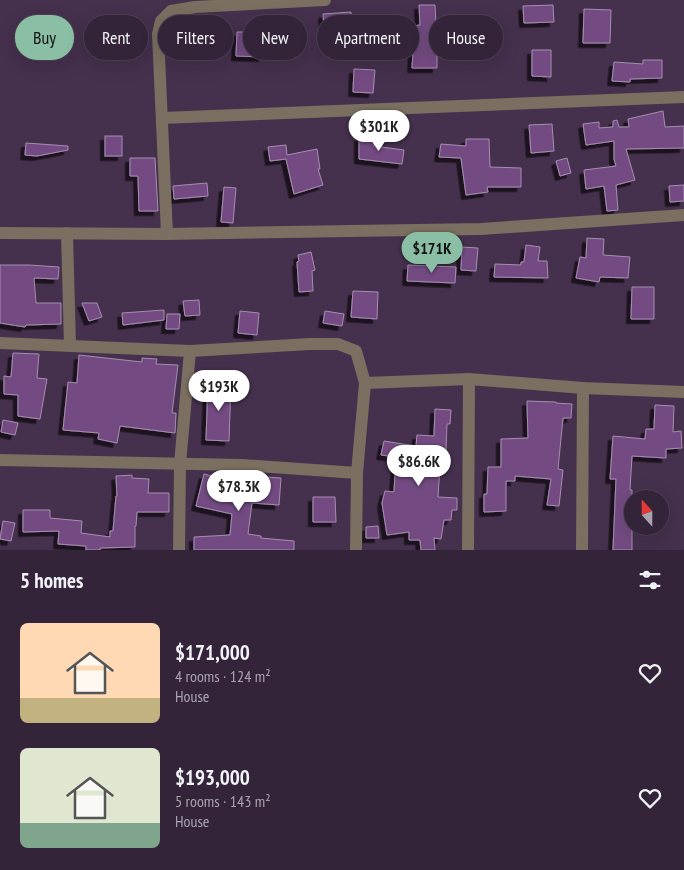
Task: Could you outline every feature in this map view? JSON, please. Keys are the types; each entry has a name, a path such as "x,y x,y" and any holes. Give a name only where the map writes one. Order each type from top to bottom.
{"street":[{"path":"167,234 158,34 161,21 171,11 195,7 325,0"},
{"path":"162,118 684,97"},
{"path":"0,233 167,234 481,228 684,215"},
{"path":"67,234 70,346"},
{"path":"0,343 190,351 338,344 356,351 365,383 357,473 356,550"},
{"path":"179,550 180,464 190,351"},
{"path":"365,383 469,379 583,388 684,392"},
{"path":"468,550 469,379"},
{"path":"582,550 583,388"},
{"path":"0,460 242,465 357,473"}],"building":[{"path":"419,5 435,5 436,15 429,15 429,60 437,60 437,68 412,68 413,60 419,60"},
{"path":"553,5 554,22 524,23 523,6"},
{"path":"584,9 611,10 610,43 583,43"},
{"path":"351,12 351,15 323,15"},
{"path":"237,32 243,32 243,56 236,56"},
{"path":"532,50 551,50 551,77 532,76"},
{"path":"643,60 662,60 662,78 630,79 630,82 612,81 614,62 643,64"},
{"path":"354,69 375,70 373,93 353,92"},
{"path":"663,111 665,127 684,126 684,148 626,149 635,180 616,185 618,210 607,211 604,186 586,189 584,170 616,166 614,141 586,145 583,124 599,122 599,128 613,127 613,121 617,120 619,127 629,127 628,119"},
{"path":"552,124 554,151 531,153 529,125"},
{"path":"105,136 122,136 122,156 105,156"},
{"path":"359,137 374,137 374,146 404,150 402,164 359,159"},
{"path":"466,139 489,139 490,167 521,168 521,187 487,187 488,192 466,195 461,158 439,157 441,144 466,146"},
{"path":"26,143 68,146 68,150 37,156 25,155"},
{"path":"286,145 287,155 317,149 320,169 318,169 323,185 294,194 286,159 270,161 268,147"},
{"path":"130,158 155,158 158,211 139,211 138,176 130,176"},
{"path":"567,158 571,173 560,176 556,161"},
{"path":"207,183 208,196 174,199 173,186"},
{"path":"684,185 684,201 670,202 669,186"},
{"path":"224,187 236,188 233,223 221,222"},
{"path":"587,238 604,239 603,255 630,257 628,278 600,277 599,282 576,278 580,257 586,258"},
{"path":"526,245 540,247 538,261 547,261 548,278 494,277 495,264 521,265 521,262 524,262"},
{"path":"462,247 478,248 476,271 461,270"},
{"path":"311,252 315,270 312,271 313,291 299,292 298,255"},
{"path":"0,265 59,267 58,279 34,278 36,303 61,303 61,324 26,325 25,327 0,323"},
{"path":"408,265 456,267 455,283 407,281"},
{"path":"632,287 654,287 654,319 631,319"},
{"path":"353,291 378,292 377,319 351,317"},
{"path":"199,300 200,315 185,316 183,301"},
{"path":"82,303 97,303 102,317 89,321"},
{"path":"164,310 164,320 123,325 122,313"},
{"path":"240,311 259,313 257,335 238,333"},
{"path":"325,311 344,314 342,326 323,323"},
{"path":"167,314 180,314 179,329 166,329"},
{"path":"13,353 39,354 37,378 47,379 40,419 18,416 18,395 4,394 4,376 11,377"},
{"path":"79,355 142,362 142,358 157,359 156,364 178,365 172,413 176,413 175,433 120,426 117,443 98,439 99,433 63,430 68,382 77,383"},
{"path":"208,383 231,383 229,441 206,440"},
{"path":"527,401 572,404 571,418 563,418 558,469 563,470 559,506 547,505 551,479 515,476 515,481 506,481 506,511 484,512 484,494 487,494 488,467 501,467 501,439 528,438"},
{"path":"655,405 674,406 673,432 681,431 682,448 666,449 666,458 632,456 630,490 624,490 624,535 632,535 632,550 613,550 616,479 610,479 613,436 645,439 646,429 654,429"},
{"path":"435,409 451,410 450,424 447,424 446,451 441,451 438,497 457,498 457,510 452,510 451,520 444,520 441,539 434,538 435,550 421,550 420,540 409,540 409,532 387,535 382,503 385,491 394,492 396,457 381,455 384,441 416,446 417,435 434,436"},
{"path":"3,420 18,423 15,435 1,432"},
{"path":"204,474 232,481 233,475 265,479 265,477 281,478 279,505 252,503 248,534 261,536 261,538 294,541 294,550 194,550 194,537 230,535 232,514 196,506"},
{"path":"132,475 132,478 149,479 148,493 169,493 169,512 137,512 135,547 86,550 86,546 58,544 59,531 23,532 23,510 50,510 50,518 82,521 81,533 110,537 110,531 113,531 117,496 116,476"},
{"path":"313,497 335,497 336,522 313,522"},
{"path":"3,521 15,523 11,541 0,539"},
{"path":"378,526 379,538 366,538 366,527"}]}
